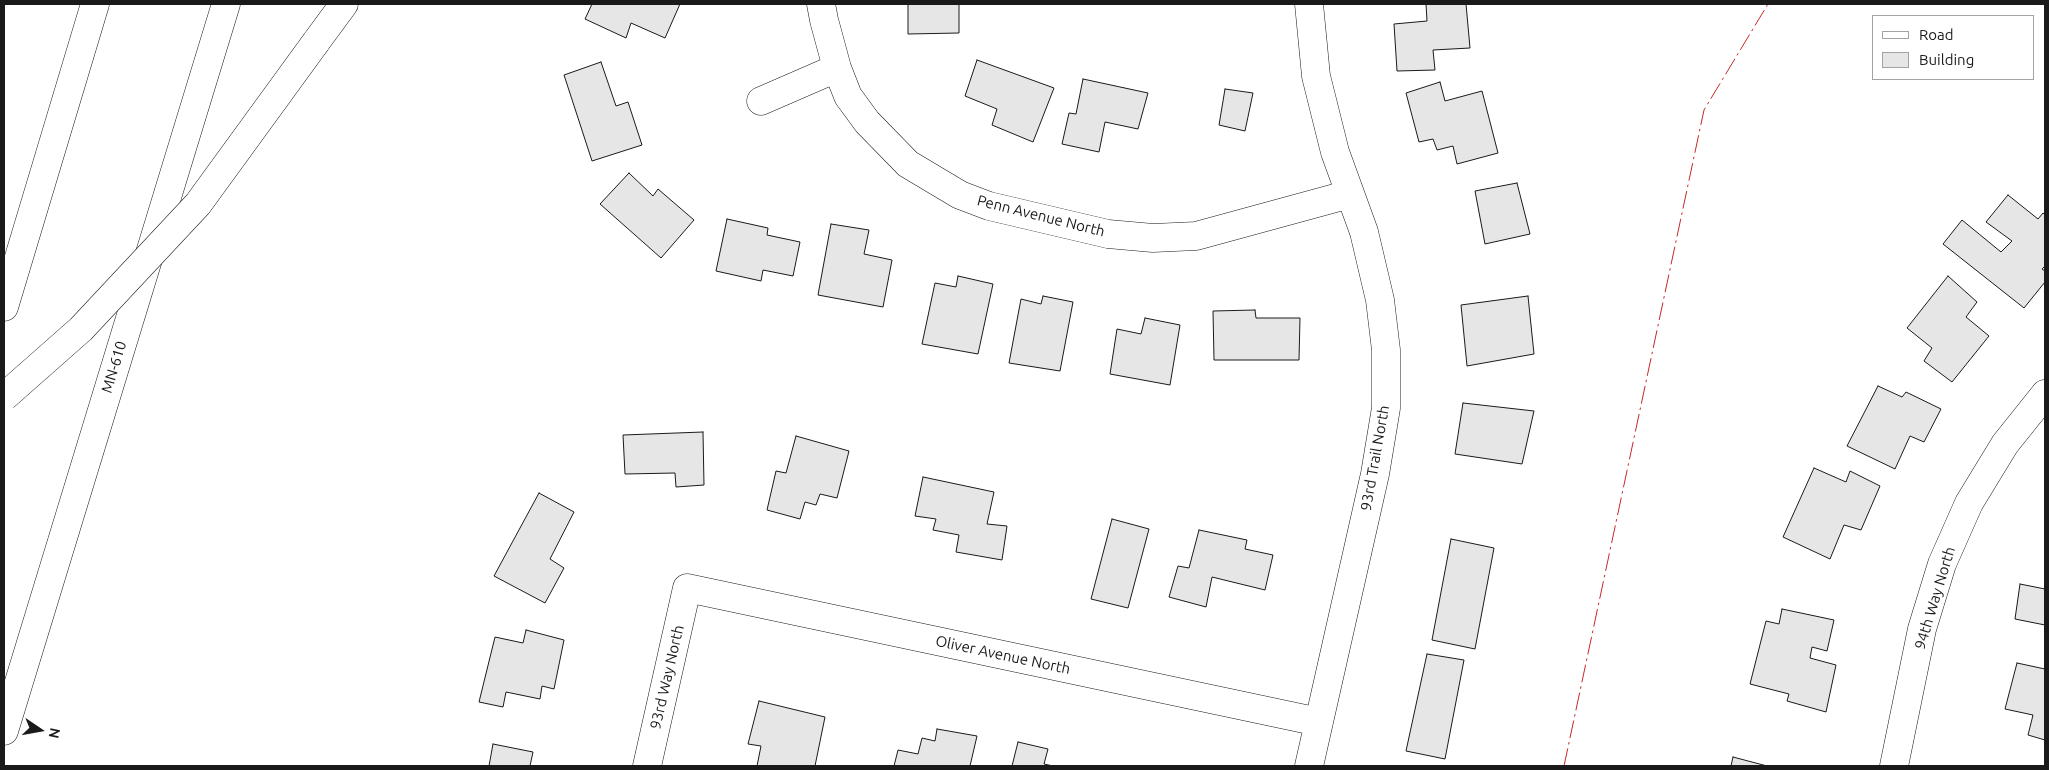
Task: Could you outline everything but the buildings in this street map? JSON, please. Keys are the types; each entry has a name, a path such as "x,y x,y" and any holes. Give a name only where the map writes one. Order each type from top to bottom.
{"main road":[{"path":"4,307 96,4"},
{"name":"MN-610","path":"4,731 107,386 226,4"},
{"path":"4,397 81,329 198,204 344,4"},
{"path":"761,101 837,68 821,4"},
{"name":"93rd Trail North","path":"1309,766 1375,474 1386,408 1386,350 1380,300 1364,232 1336,152 1316,76 1310,4"},
{"name":"Penn Avenue North","path":"837,68 848,96 866,122 908,164 960,194 989,206 1108,234 1153,238 1196,236 1239,226 1350,194"},
{"name":"94th Way North","path":"1894,766 1922,629 1942,564 1969,503 2000,452 2045,394"},
{"name":"Oliver Avenue North","path":"687,588 1318,722"},
{"name":"93rd Way North","path":"647,766 687,588"}],"power":[{"path":"1564,766 1704,110 1768,4"}]}
